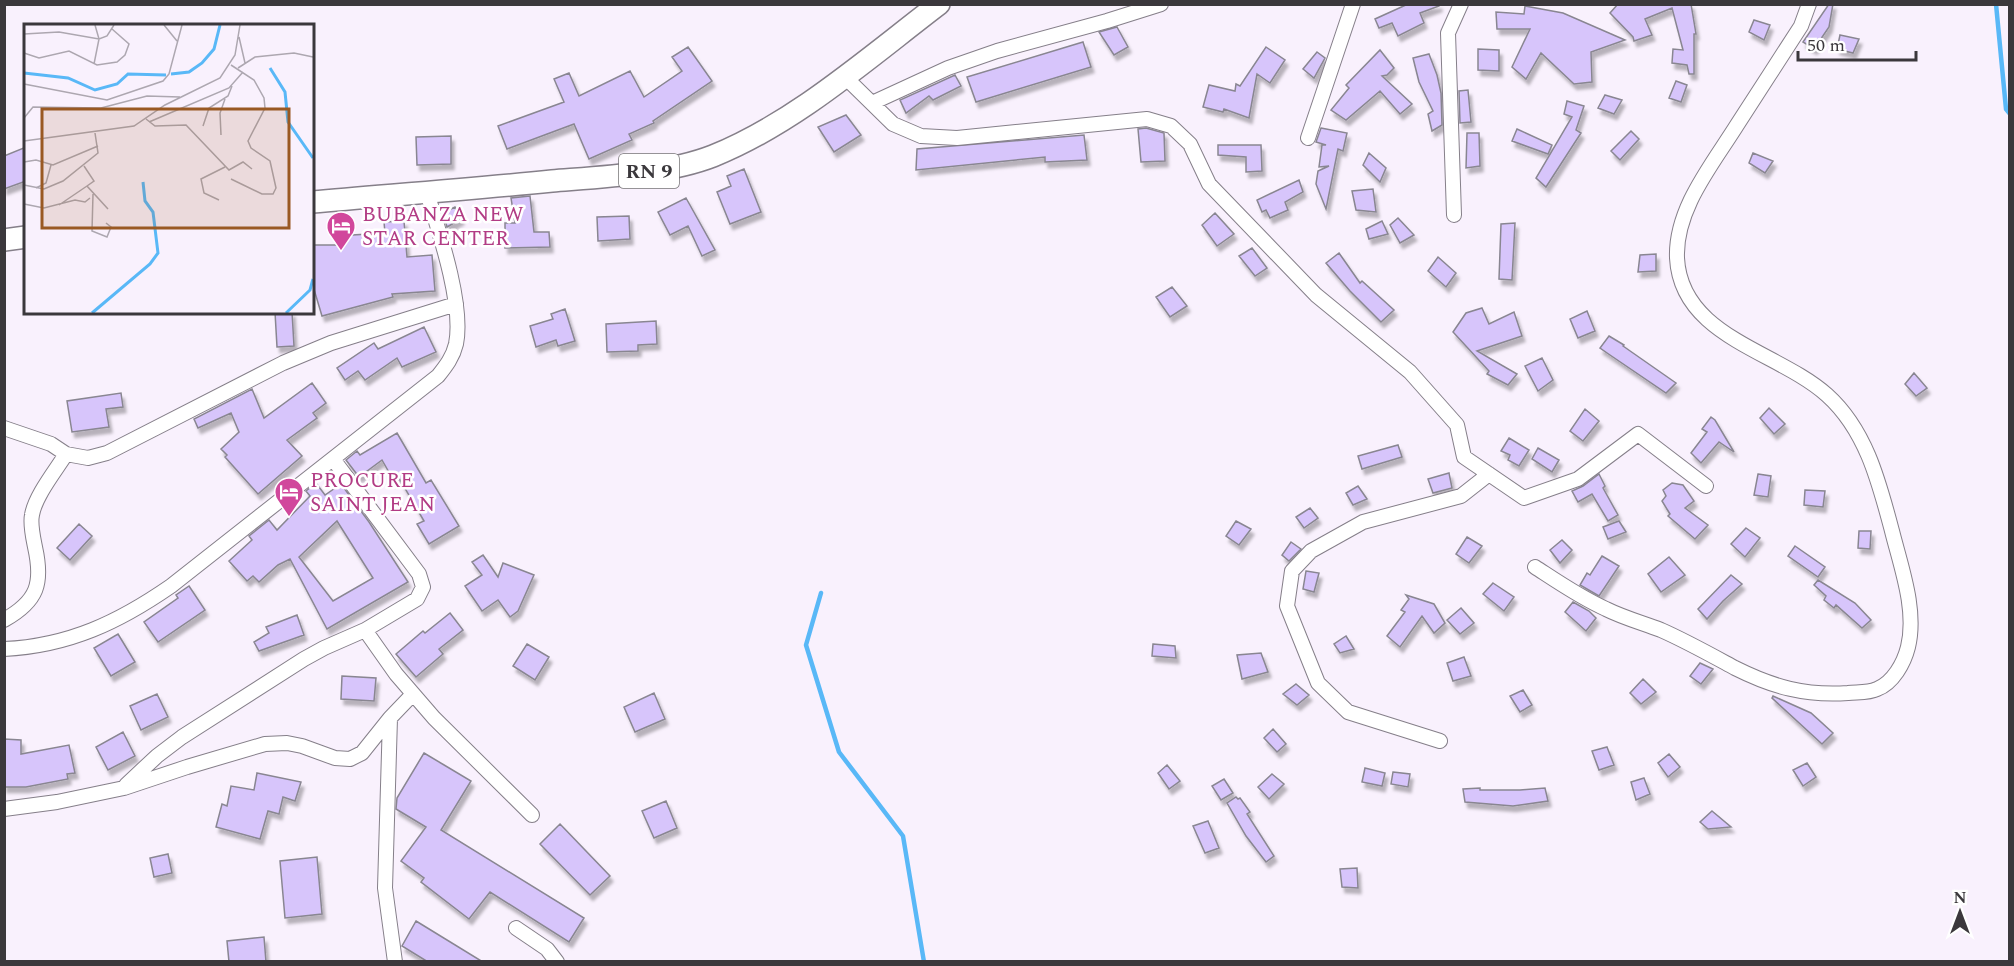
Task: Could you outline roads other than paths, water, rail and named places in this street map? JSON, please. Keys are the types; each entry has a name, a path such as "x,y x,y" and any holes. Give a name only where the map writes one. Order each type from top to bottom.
{"main road":[{"name":"RN 9","path":"314,202 610,176 664,168 711,156 748,139 796,110 939,4"},
{"path":"4,240 24,237"}],"street":[{"path":"872,103 948,68 977,58 1161,4"},
{"path":"1308,138 1353,4"},
{"path":"1454,215 1448,33 1461,4"},
{"path":"1535,567 1579,596 1606,610 1661,630 1763,682 1782,688 1831,694 1861,692 1878,689 1898,671 1908,646 1910,620 1908,604 1881,487 1869,455 1852,424 1827,395 1796,373 1733,339 1701,314 1684,288 1677,258 1680,227 1694,194 1801,26 1809,4"},
{"path":"844,76 893,124 921,136 957,138 1147,119 1171,126 1190,144 1209,184 1316,295 1410,372 1457,424 1464,457 1524,498 1578,479 1638,434 1706,486"},
{"path":"4,649 63,640 100,628 136,610 171,586 429,384 451,360 457,343 458,324 445,253 427,193"},
{"path":"4,428 51,444 66,454 88,458 106,453 283,363 331,343 456,304"},
{"path":"4,620 27,605 37,587 39,565 33,535 32,514 66,454"},
{"path":"124,788 157,756 182,737 304,659 365,630 417,599 423,587 418,574 333,459"},
{"path":"1440,741 1348,712 1318,683 1287,606 1292,571 1311,551 1364,522 1461,496 1489,474"},
{"path":"365,630 413,694 462,747 532,815"},
{"path":"4,809 57,802 124,788 265,744 286,743 302,746 334,758 350,759 362,753 413,694"},
{"path":"390,718 386,888 395,962"},
{"path":"516,928 547,949 557,962"}],"waterway":[{"path":"1996,4 2006,109 2010,114"},
{"path":"821,593 806,645 839,752 903,836 924,962"}],"place":[{"name":"BUBANZA NEW STAR CENTER","path":"341,252"},
{"name":"PROCURE SAINT JEAN","path":"289,518"}]}
